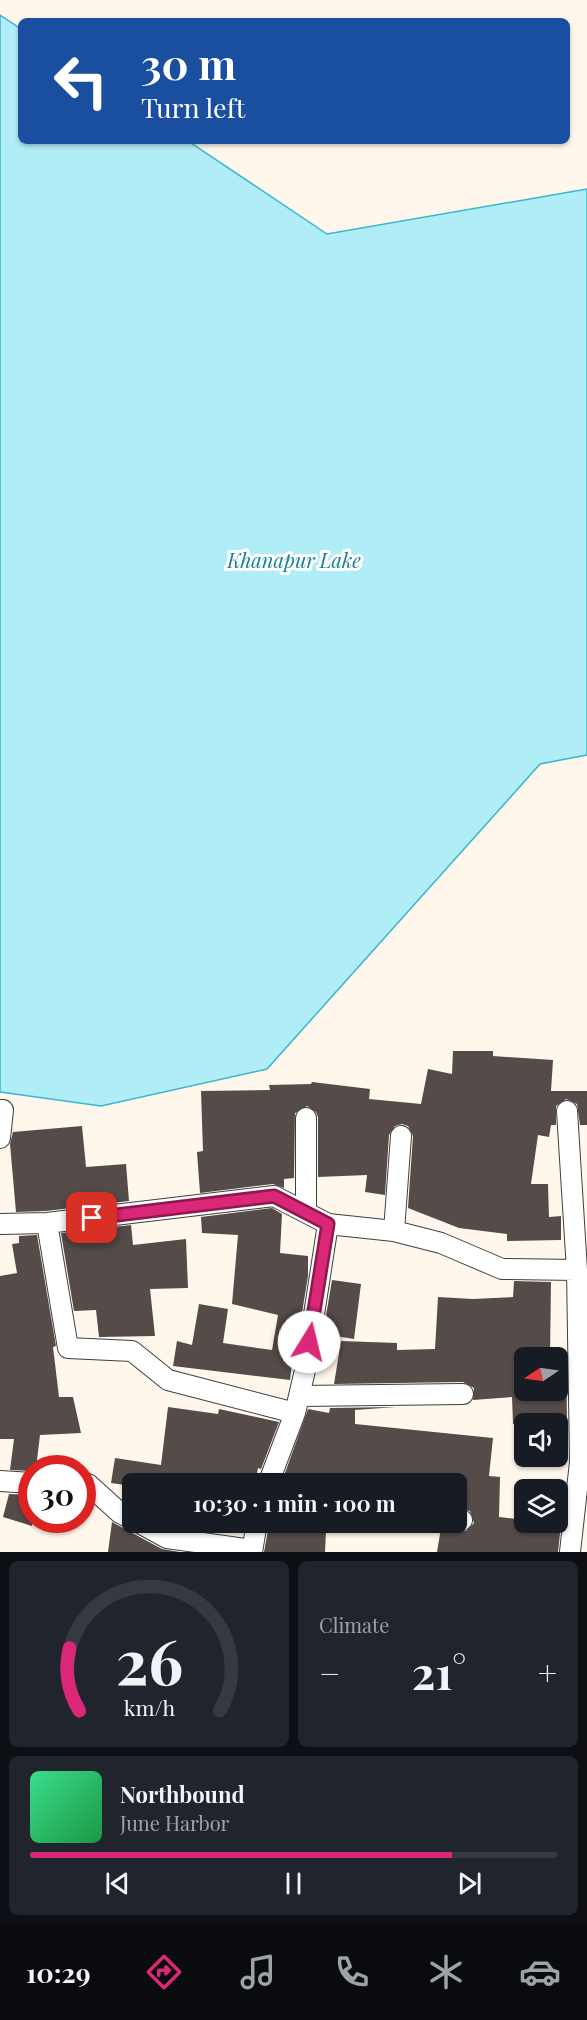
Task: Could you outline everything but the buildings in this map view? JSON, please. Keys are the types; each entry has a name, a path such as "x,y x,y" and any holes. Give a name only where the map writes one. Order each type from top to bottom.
{"street":[{"path":"0,1110 3,1110 0,1138"},
{"path":"567,1111 577,1270 584,1462 570,1552"},
{"path":"306,1118 306,1210"},
{"path":"394,1231 401,1136"},
{"path":"0,1224 47,1223 274,1196 306,1210 328,1224 394,1231 441,1243 502,1269 577,1270"},
{"path":"47,1223 68,1348 132,1351 168,1380 297,1404 464,1394"},
{"path":"272,1473 297,1404 328,1224"},
{"path":"0,1481 18,1482"},
{"path":"96,1491 122,1514"},
{"path":"158,1533 167,1538 252,1551 255,1533"}],"water":[{"name":"Khanapur Lake","path":"0,15 18,27 18,144 192,144 327,234 587,189 587,755 540,764 267,1069 101,1106 0,1092"}],"route":[{"path":"92,1218 274,1196 306,1210 328,1224 309,1342"}]}
